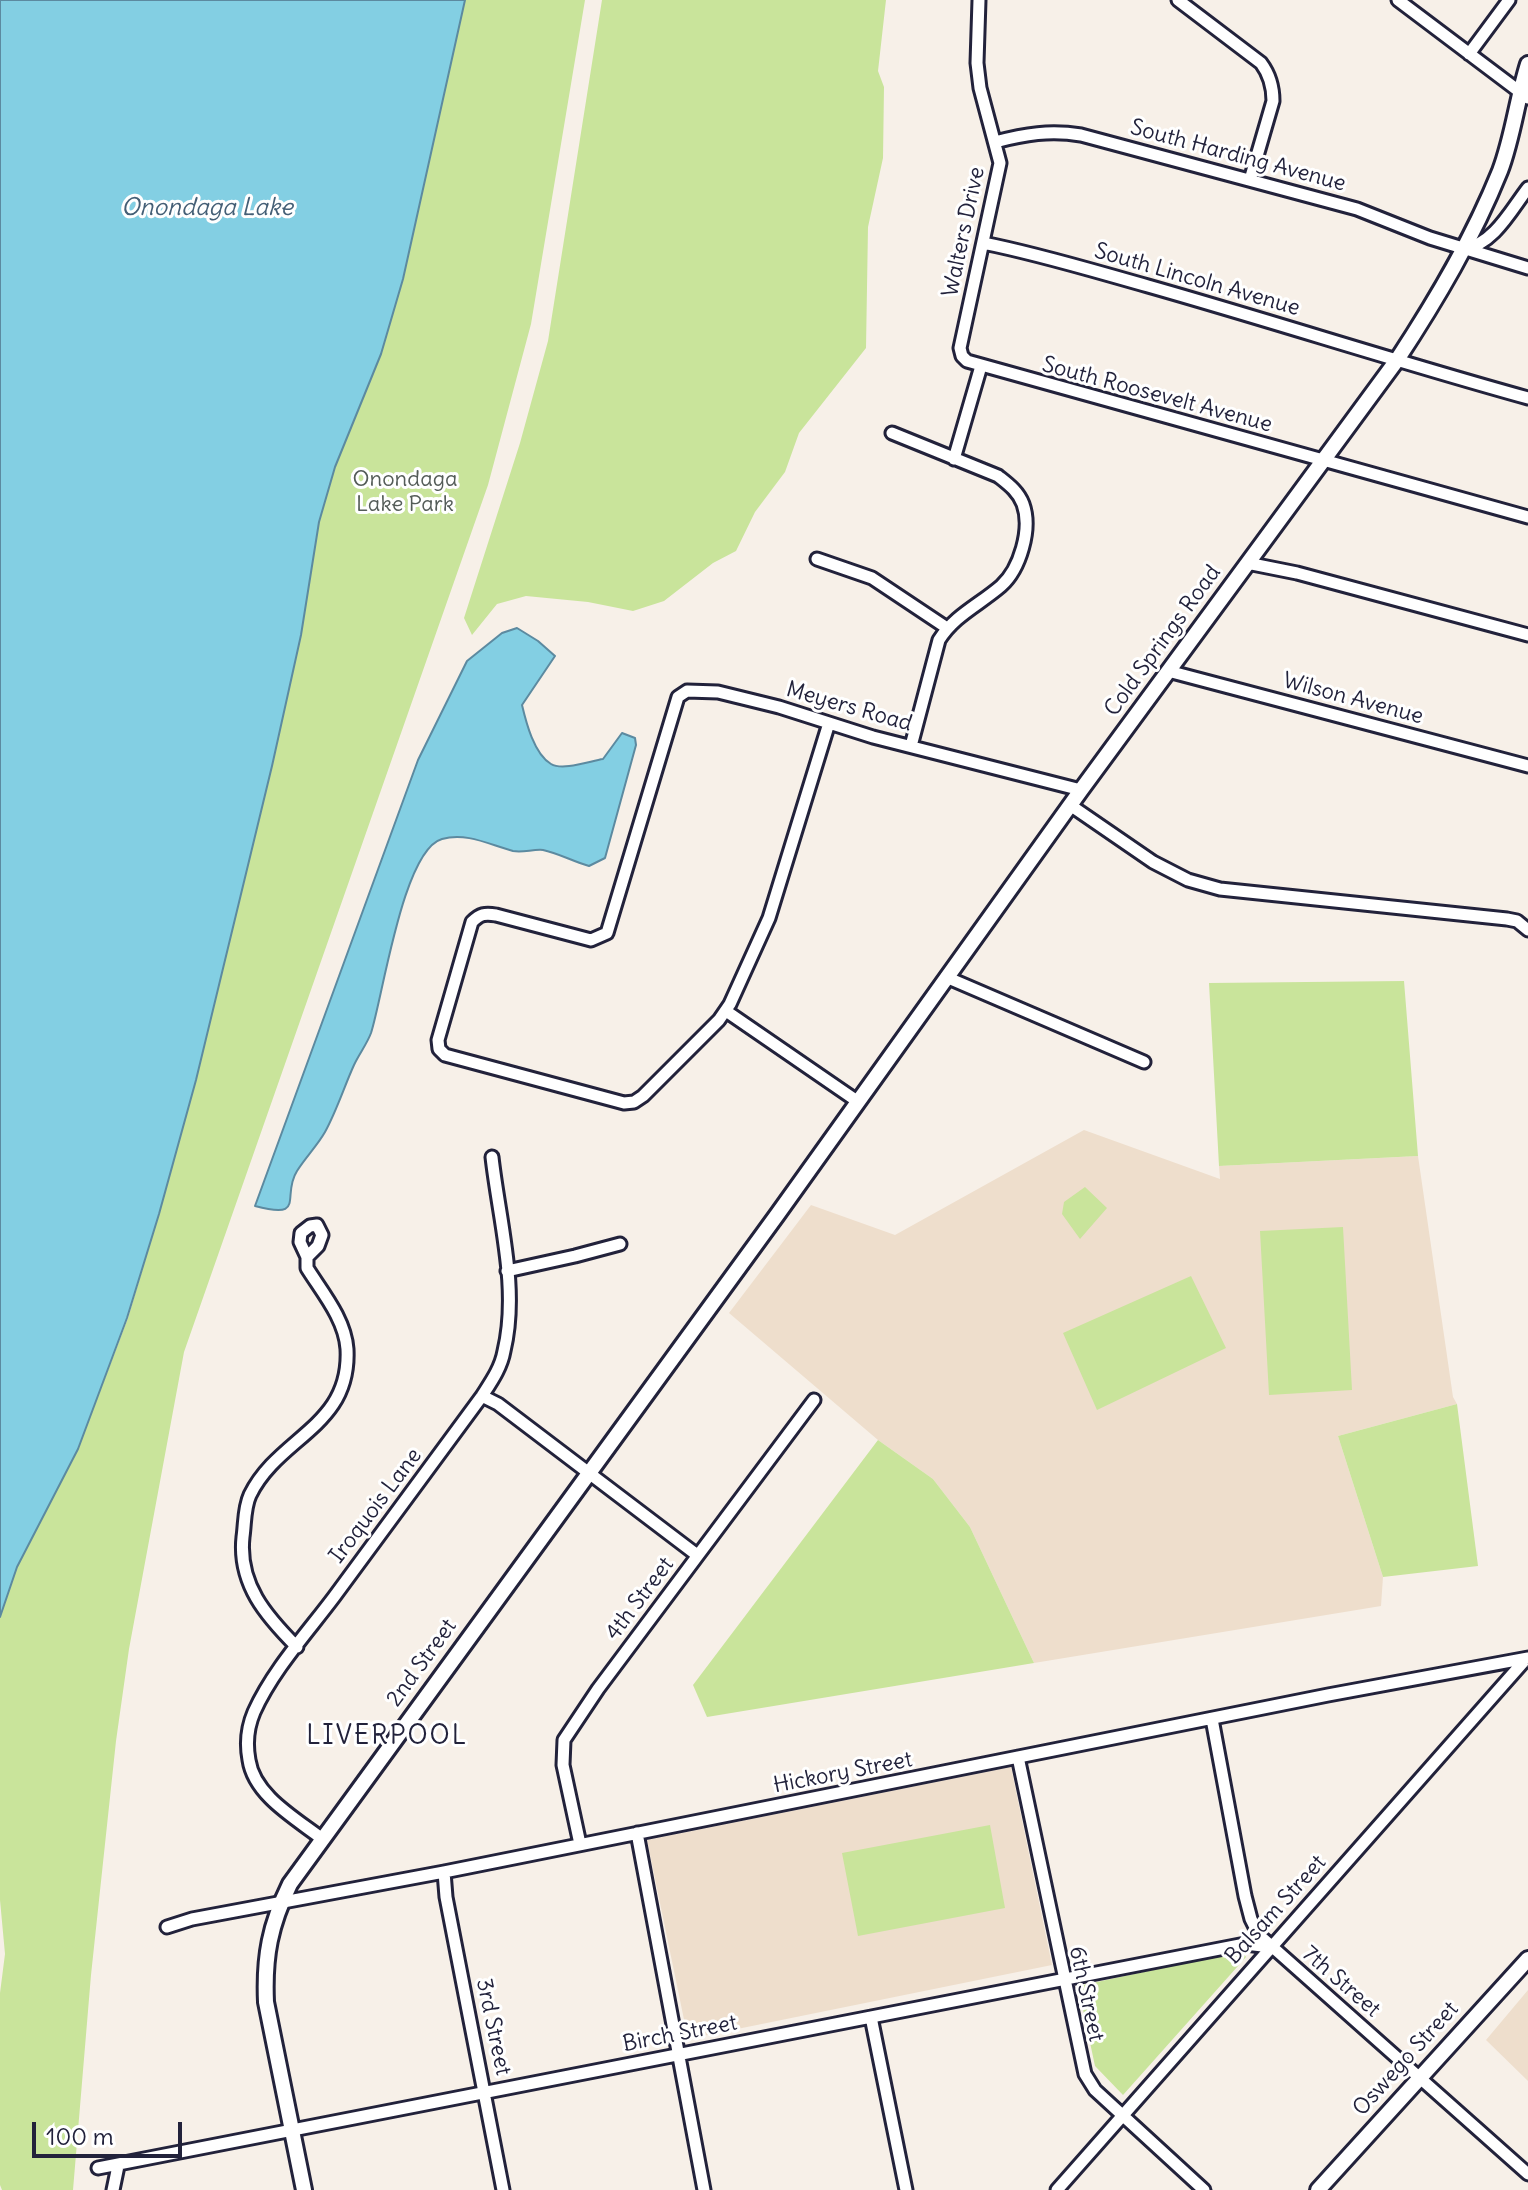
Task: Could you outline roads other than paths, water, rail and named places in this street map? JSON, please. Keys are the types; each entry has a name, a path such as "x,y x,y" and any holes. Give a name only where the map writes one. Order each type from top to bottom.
{"main road":[{"name":"Cold Springs Road","path":"777,1215 1070,805 1397,360 1464,249 1501,168 1524,95 1528,64"},
{"name":"2nd Street","path":"304,2190 266,2002 265,1971 269,1937 280,1904 298,1870 321,1838 777,1215"},
{"name":"Oswego Street","path":"1318,2190 1528,1959"}],"street":[{"name":"Walters Drive","path":"979,0 977,63 980,88 1000,163 960,348 967,361 981,366"},
{"path":"1178,0 1261,63 1267,71 1273,101 1250,180"},
{"path":"1398,0 1524,95"},
{"path":"1469,54 1509,0"},
{"name":"South Harding Avenue","path":"995,142 1028,133 1056,131 1081,135 1357,209 1464,249 1528,268"},
{"path":"1464,249 1482,243 1492,235 1528,188"},
{"name":"South Lincoln Avenue","path":"983,243 1239,312 1528,398"},
{"path":"954,459 981,366"},
{"name":"South Roosevelt Avenue","path":"981,366 1528,517"},
{"path":"892,433 998,476 1012,486 1023,503 1025,518 1017,563 1010,576 947,628 939,640 911,746"},
{"path":"817,559 872,578 947,628"},
{"path":"1247,563 1297,573 1528,635"},
{"name":"Wilson Avenue","path":"1168,671 1528,766"},
{"name":"Meyers Road","path":"726,1011 634,1102 624,1103 445,1055 439,1049 438,1040 472,922 478,916 486,913 496,915 591,940 607,933 678,697 687,691 718,692 1081,790"},
{"path":"829,723 769,918 726,1011 857,1101"},
{"path":"1070,805 1153,862 1198,883 1220,889 1507,919 1517,921 1528,930"},
{"path":"946,977 1144,1062"},
{"name":"Iroquois Lane","path":"321,1838 281,1807 259,1785 249,1759 248,1738 253,1716 262,1697 297,1647 494,1377 505,1350 509,1314 507,1271 492,1157"},
{"path":"507,1271 620,1244"},
{"path":"297,1647 267,1617 249,1587 242,1548 246,1508 251,1495 265,1473 333,1407 347,1369 342,1326 307,1268 307,1257"},
{"path":"482,1396 498,1404 697,1555"},
{"name":"4th Street","path":"580,1844 563,1765 564,1740 598,1689 814,1400"},
{"name":"Hickory Street","path":"167,1927 302,1897 444,1872 1527,1658"},
{"name":"Balsam Street","path":"1057,2190 1527,1658"},
{"name":"7th Street","path":"1212,1719 1251,1919 1259,1935 1528,2174"},
{"name":"6th Street","path":"1018,1757 1085,2074 1095,2090 1204,2190"},
{"path":"637,1833 704,2190"},
{"name":"3rd Street","path":"444,1872 446,1897 503,2190"},
{"name":"Birch Street","path":"98,2168 1245,1944 1271,1947"},
{"path":"871,2017 906,2190"},
{"path":"113,2190 118,2166"}],"water":[{"name":"Onondaga Lake","path":"0,0 465,0 403,279 381,354 335,467 319,522 301,635 272,766 196,1080 159,1214 127,1318 78,1449 17,1567 0,1617"},
{"path":"517,628 555,656 522,705 532,737 545,759 562,766 603,759 622,733 635,738 636,745 605,858 589,866 543,850 513,851 460,837 442,839 428,849 416,869 396,926 371,1033 329,1124 297,1171 287,1208 271,1210 255,1206 418,760 467,661 502,633"}],"district":[{"name":"LIVERPOOL","path":"387,1737"}],"park label":[{"name":"Onondaga Lake Park","path":"405,492"}]}
